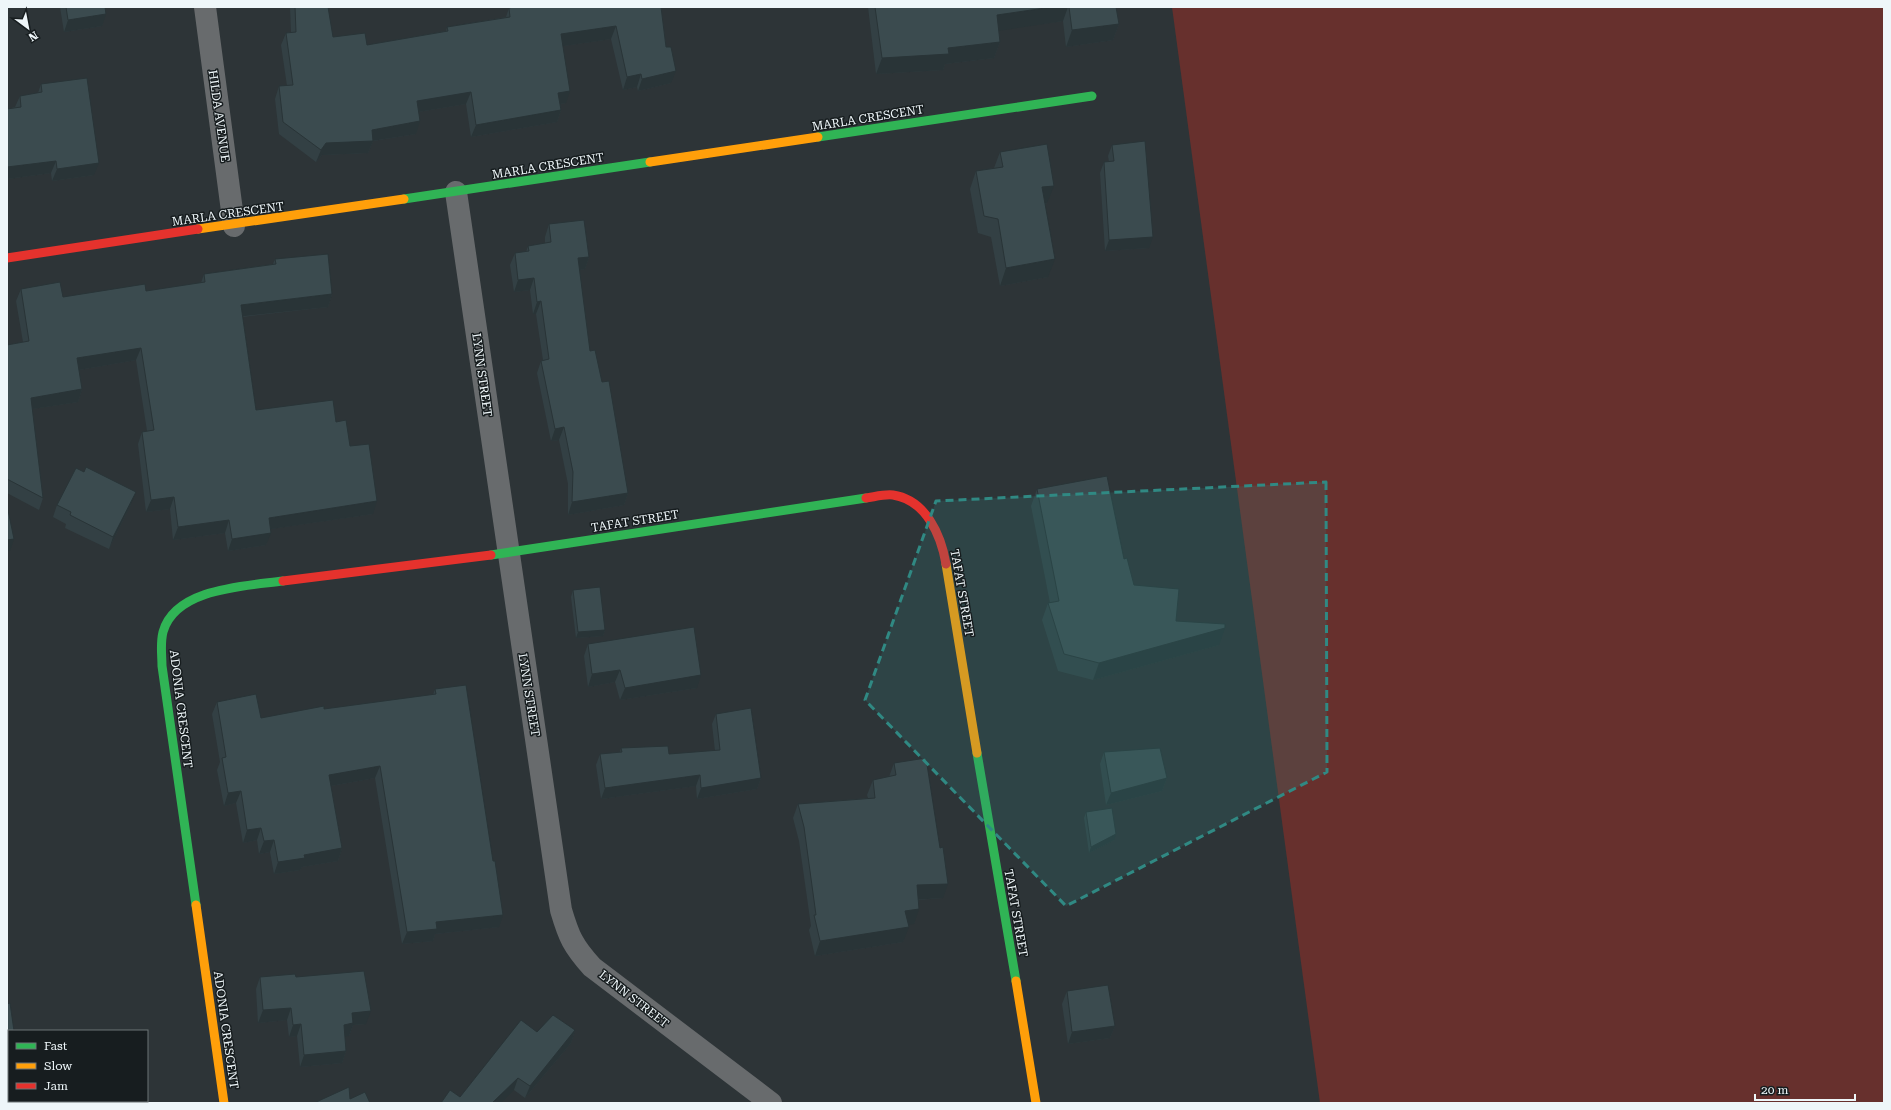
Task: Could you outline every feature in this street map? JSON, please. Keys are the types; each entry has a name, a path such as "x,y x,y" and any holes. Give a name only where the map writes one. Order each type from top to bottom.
{"street":[{"name":"HILDA AVENUE","path":"205,7 234,226"},
{"name":"MARLA CRESCENT","path":"7,258 234,226 1092,96"},
{"name":"LYNN STREET","path":"456,192 561,910 567,930 576,950 592,967 771,1103"},
{"name":"TAFAT STREET","path":"508,553 872,496 894,495 911,501 925,513 935,528 943,548 1036,1103"},
{"name":"ADONIA CRESCENT","path":"224,1103 162,666 161,643 165,625 179,608 196,597 222,589 508,553"}],"highlighted area":[{"path":"1326,482 1327,772 1066,906 865,700 936,501"}],"shaded area":[{"path":"1172,7 1884,7 1884,1103 1320,1103"}],"building":[{"path":"66,7 105,7 106,14 68,20"},
{"path":"295,7 328,7 333,37 365,33 367,45 448,31 447,27 510,17 509,8 514,7 661,7 666,47 671,47 676,71 642,79 641,74 627,77 616,26 561,34 570,91 558,93 561,110 476,125 471,92 417,101 420,121 372,130 373,141 326,143 321,150 283,122 279,86 293,85 286,33 296,32"},
{"path":"875,7 1052,7 997,15 1000,42 948,48 949,54 882,58"},
{"path":"1069,7 1116,7 1119,24 1072,30"},
{"path":"87,78 99,163 57,169 56,161 7,167 7,109 21,107 20,96 42,92 41,84"},
{"path":"1145,141 1153,237 1109,240 1104,162 1114,161 1112,145"},
{"path":"1047,144 1054,186 1042,187 1055,259 1006,268 998,219 984,216 976,171 1003,167 1000,152"},
{"path":"584,220 589,257 578,258 590,351 595,350 602,382 609,381 628,493 572,502 573,472 564,427 555,429 541,361 549,359 541,301 537,302 534,278 518,280 515,253 529,251 528,246 551,242 549,224"},
{"path":"328,254 332,294 241,305 256,410 333,400 336,422 346,420 350,446 369,444 377,501 269,518 271,533 232,539 229,520 178,527 174,497 151,500 142,432 154,430 141,348 77,358 82,389 31,398 43,498 7,479 7,345 29,341 21,289 60,282 63,297 145,284 146,291 205,282 204,274 276,264 275,259"},
{"path":"86,467 136,492 113,537 70,515 71,512 57,505 76,468 84,472"},
{"path":"1107,476 1124,559 1127,558 1134,585 1179,589 1176,621 1225,624 1225,628 1099,663 1064,654 1048,603 1059,601 1037,489"},
{"path":"7,510 14,539 7,540"},
{"path":"600,587 605,630 578,632 573,590"},
{"path":"694,627 701,675 625,688 620,670 592,674 588,644"},
{"path":"466,685 493,861 495,861 503,915 436,922 437,929 407,932 380,766 329,775 342,848 304,855 305,858 278,862 274,840 264,841 261,828 247,830 241,791 228,793 222,758 226,757 217,702 256,694 261,718 324,706 324,709 436,694 435,689"},
{"path":"751,708 761,778 701,788 700,775 605,788 600,754 622,752 621,748 668,746 669,754 720,750 716,714"},
{"path":"1160,748 1167,778 1111,793 1104,752"},
{"path":"926,758 940,848 943,847 948,884 917,885 919,909 905,911 909,927 820,941 814,915 816,915 804,827 798,804 875,798 873,780 896,775 894,763"},
{"path":"1112,808 1116,834 1091,847 1086,812"},
{"path":"364,971 371,1011 352,1013 353,1023 344,1025 346,1051 304,1055 301,1024 293,1025 291,1008 263,1010 260,977 295,974 296,977"},
{"path":"1108,985 1115,1026 1072,1032 1067,991"},
{"path":"10,1003 14,1030 8,1030 8,1102 15,1102 7,1103 7,1004"},
{"path":"553,1015 575,1030 530,1086 518,1078 492,1103 441,1103 450,1090 460,1097 521,1020 537,1032"},
{"path":"349,1087 350,1099 365,1092 370,1103 314,1103"}],"traffic: fast":[{"path":"818,137 1092,96"},
{"path":"404,199 650,162"},
{"path":"491,555 866,498"},
{"path":"196,905 162,666 161,645 163,632 170,617 182,606 196,598 232,588 283,581"},
{"path":"977,753 1016,981"}],"traffic: slow":[{"path":"650,162 818,137"},
{"path":"198,229 404,199"},
{"path":"946,564 977,753"},
{"path":"196,905 224,1103"},
{"path":"1016,981 1036,1103"}],"traffic: jam":[{"path":"7,258 198,229"},
{"path":"866,498 893,495 905,498 923,511 936,531 944,553 946,564"},
{"path":"283,581 491,555"}]}
